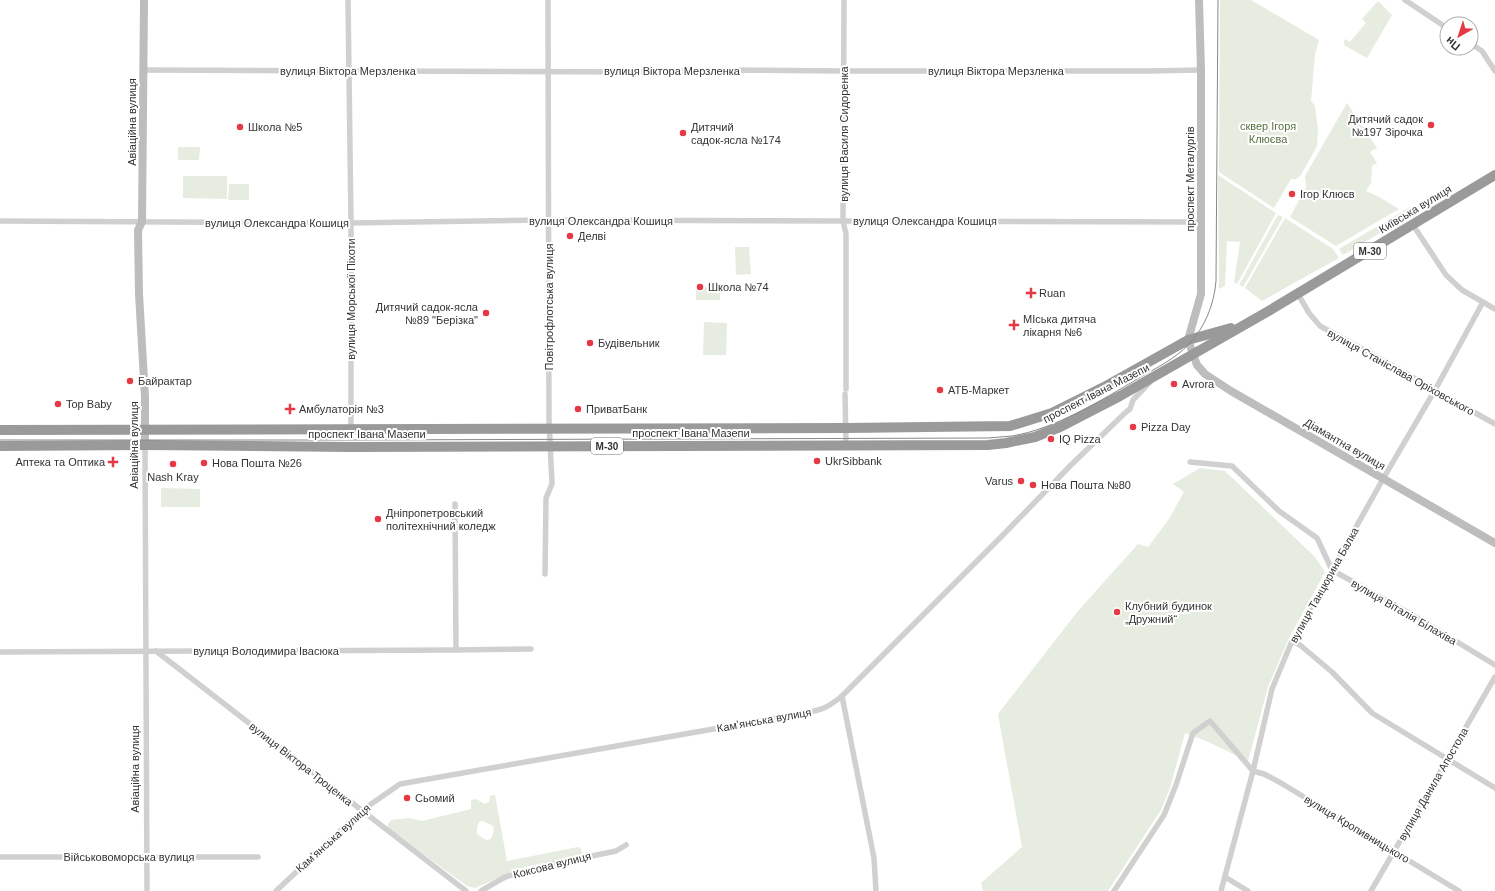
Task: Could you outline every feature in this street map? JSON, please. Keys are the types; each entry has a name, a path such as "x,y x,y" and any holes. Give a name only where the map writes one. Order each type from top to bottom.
{"highway":[{"name":"Київська вулиця","path":"1192,355 1413,226 1495,175"},
{"name":"Київська вулиця","path":"1188,340 1244,324"},
{"name":"проспект Івана Мазепи","path":"0,430 351,430 1010,426 1059,410 1104,387 1188,340"},
{"name":"проспект Івана Мазепи","path":"0,446 145,445 351,447 988,445 1023,440 1060,428 1192,355"}],"street":[{"name":"Авіаційна вулиця","path":"144,0 142,222 138,230 139,294 145,397 147,891"},
{"name":"вулиця Морської Піхоти","path":"348,0 351,223 351,430"},
{"name":"Повітрофлотська вулиця","path":"545,574 546,498 552,484 549,428 548,0"},
{"name":"вулиця Василя Сидоренка","path":"844,0 843,221 846,234 846,445"},
{"name":"проспект Металургів","path":"1192,355 1188,340 1200,294 1201,70 1199,0"},
{"path":"1405,0 1439,23"},
{"path":"1479,49 1482,51 1495,71"},
{"name":"вулиця Віктора Мерзленка","path":"143,70 734,70 844,72 1201,70"},
{"name":"вулиця Олександра Кошиця","path":"0,221 351,223 549,220 1201,222"},
{"path":"1413,226 1446,275 1462,290 1495,309"},
{"name":"вулиця Станіслава Оріховського","path":"1298,294 1309,313 1320,326 1495,424"},
{"name":"вулиця Танцюрина Балка","path":"1221,891 1253,770 1272,688 1292,641 1383,478 1435,390 1483,302"},
{"name":"Діамантна вулиця","path":"1192,355 1204,374 1231,392 1495,543"},
{"name":"Камʼянська вулиця","path":"276,891 361,811 400,784 799,714 830,706 842,696 1002,536 1071,465 1130,409 1133,400 1157,375"},
{"path":"1190,462 1232,466 1279,511 1317,538 1332,570"},
{"path":"455,504 456,650"},
{"name":"вулиця Віталія Білахіва","path":"1332,570 1421,620 1495,665"},
{"path":"1292,641 1300,645 1332,672 1372,713 1495,788"},
{"name":"вулиця Володимира Івасюка","path":"0,652 531,649"},
{"name":"вулиця Віктора Троценка","path":"156,651 466,891"},
{"name":"вулиця Данила Апостола","path":"1371,891 1495,677"},
{"path":"842,696 874,858 876,891"},
{"path":"1114,891 1164,814 1176,785 1193,733 1210,721 1253,770"},
{"name":"вулиця Кропивницького","path":"1253,770 1281,783 1459,891"},
{"name":"Коксова вулиця","path":"481,891 505,877 548,865 616,851 626,845"},
{"name":"Військовоморська вулиця","path":"0,857 258,857"},
{"path":"1225,877 1248,891"}],"green space":[{"name":"сквер Ігоря Клюєва","path":"1220,0 1251,0 1319,40 1315,54 1311,101 1315,106 1318,130 1317,146 1301,175 1296,179 1291,179 1274,208 1219,172"},
{"path":"1378,1 1392,15 1367,58 1344,45 1344,41 1345,39 1350,42 1366,23 1362,19"},
{"name":"сквер Ігоря Клюєва","path":"1347,103 1377,148 1370,152 1377,163 1372,166 1371,183 1366,191 1399,209 1336,246 1290,217 1306,187 1305,176"},
{"path":"178,147 200,147 199,160 178,160"},
{"path":"1218,175 1276,213 1237,284 1234,282 1240,242 1227,241 1225,286 1219,289"},
{"path":"183,176 227,176 227,199 183,198"},
{"path":"229,184 249,184 249,200 228,200"},
{"path":"1410,207 1416,212 1343,255 1339,249"},
{"path":"1278,215 1283,217 1243,287 1239,285"},
{"path":"1285,218 1333,249 1339,258 1262,301 1245,288"},
{"path":"735,247 749,247 751,274 736,275"},
{"path":"696,287 720,287 720,300 696,300"},
{"path":"704,322 727,323 726,355 703,355"},
{"path":"1200,468 1225,471 1315,557 1325,572 1288,640 1268,687 1248,761 1206,741 1185,733 1170,788 1161,810 1108,891 983,891 981,883 1022,847 998,714 1078,611 1138,544 1148,547 1169,519 1184,492 1173,484"},
{"path":"161,488 200,489 200,507 161,507"},
{"path":"495,795 507,861 578,847 581,848 582,854 524,867 475,888 467,886 388,828 388,824 391,820 409,818 422,821 471,809 471,800 476,799 485,804 489,802 490,796","holes":["483,821 493,826 494,830 491,839 486,840 477,834 479,822"]}],"tram line":[{"path":"0,440 988,438 1012,436 1045,427 1078,413 1172,359 1195,337 1208,315 1213,299 1216,281 1218,0"}],"place":[{"name":"Дитячий садок №197 Зірочка","path":"1431,125"},
{"name":"Школа №5","path":"240,127"},
{"name":"Дитячий садок-ясла №174","path":"683,133"},
{"name":"Ігор Клюєв","path":"1292,194"},
{"name":"Делві","path":"570,236"},
{"name":"Школа №74","path":"700,287"},
{"name":"Ruan","path":"1031,293"},
{"name":"Дитячий садок-ясла №89 \"Берізка\"","path":"486,313"},
{"name":"МІська дитяча лікарня №6","path":"1014,325"},
{"name":"Будівельник","path":"590,343"},
{"name":"Байрактар","path":"130,381"},
{"name":"Avrora","path":"1174,384"},
{"name":"АТБ-Маркет","path":"940,390"},
{"name":"Top Baby","path":"58,404"},
{"name":"Амбулаторія №3","path":"290,409"},
{"name":"ПриватБанк","path":"578,409"},
{"name":"Pizza Day","path":"1133,427"},
{"name":"IQ Pizza","path":"1051,439"},
{"name":"UkrSibbank","path":"817,461"},
{"name":"Аптека та Оптика","path":"113,462"},
{"name":"Нова Пошта №26","path":"204,463"},
{"name":"Nash Kray","path":"173,464"},
{"name":"Varus","path":"1021,481"},
{"name":"Нова Пошта №80","path":"1033,485"},
{"name":"Дніпропетровський політехнічний коледж","path":"378,519"},
{"name":"Клубний будинок „Дружний“","path":"1117,612"},
{"name":"Сьомий","path":"407,798"}]}
